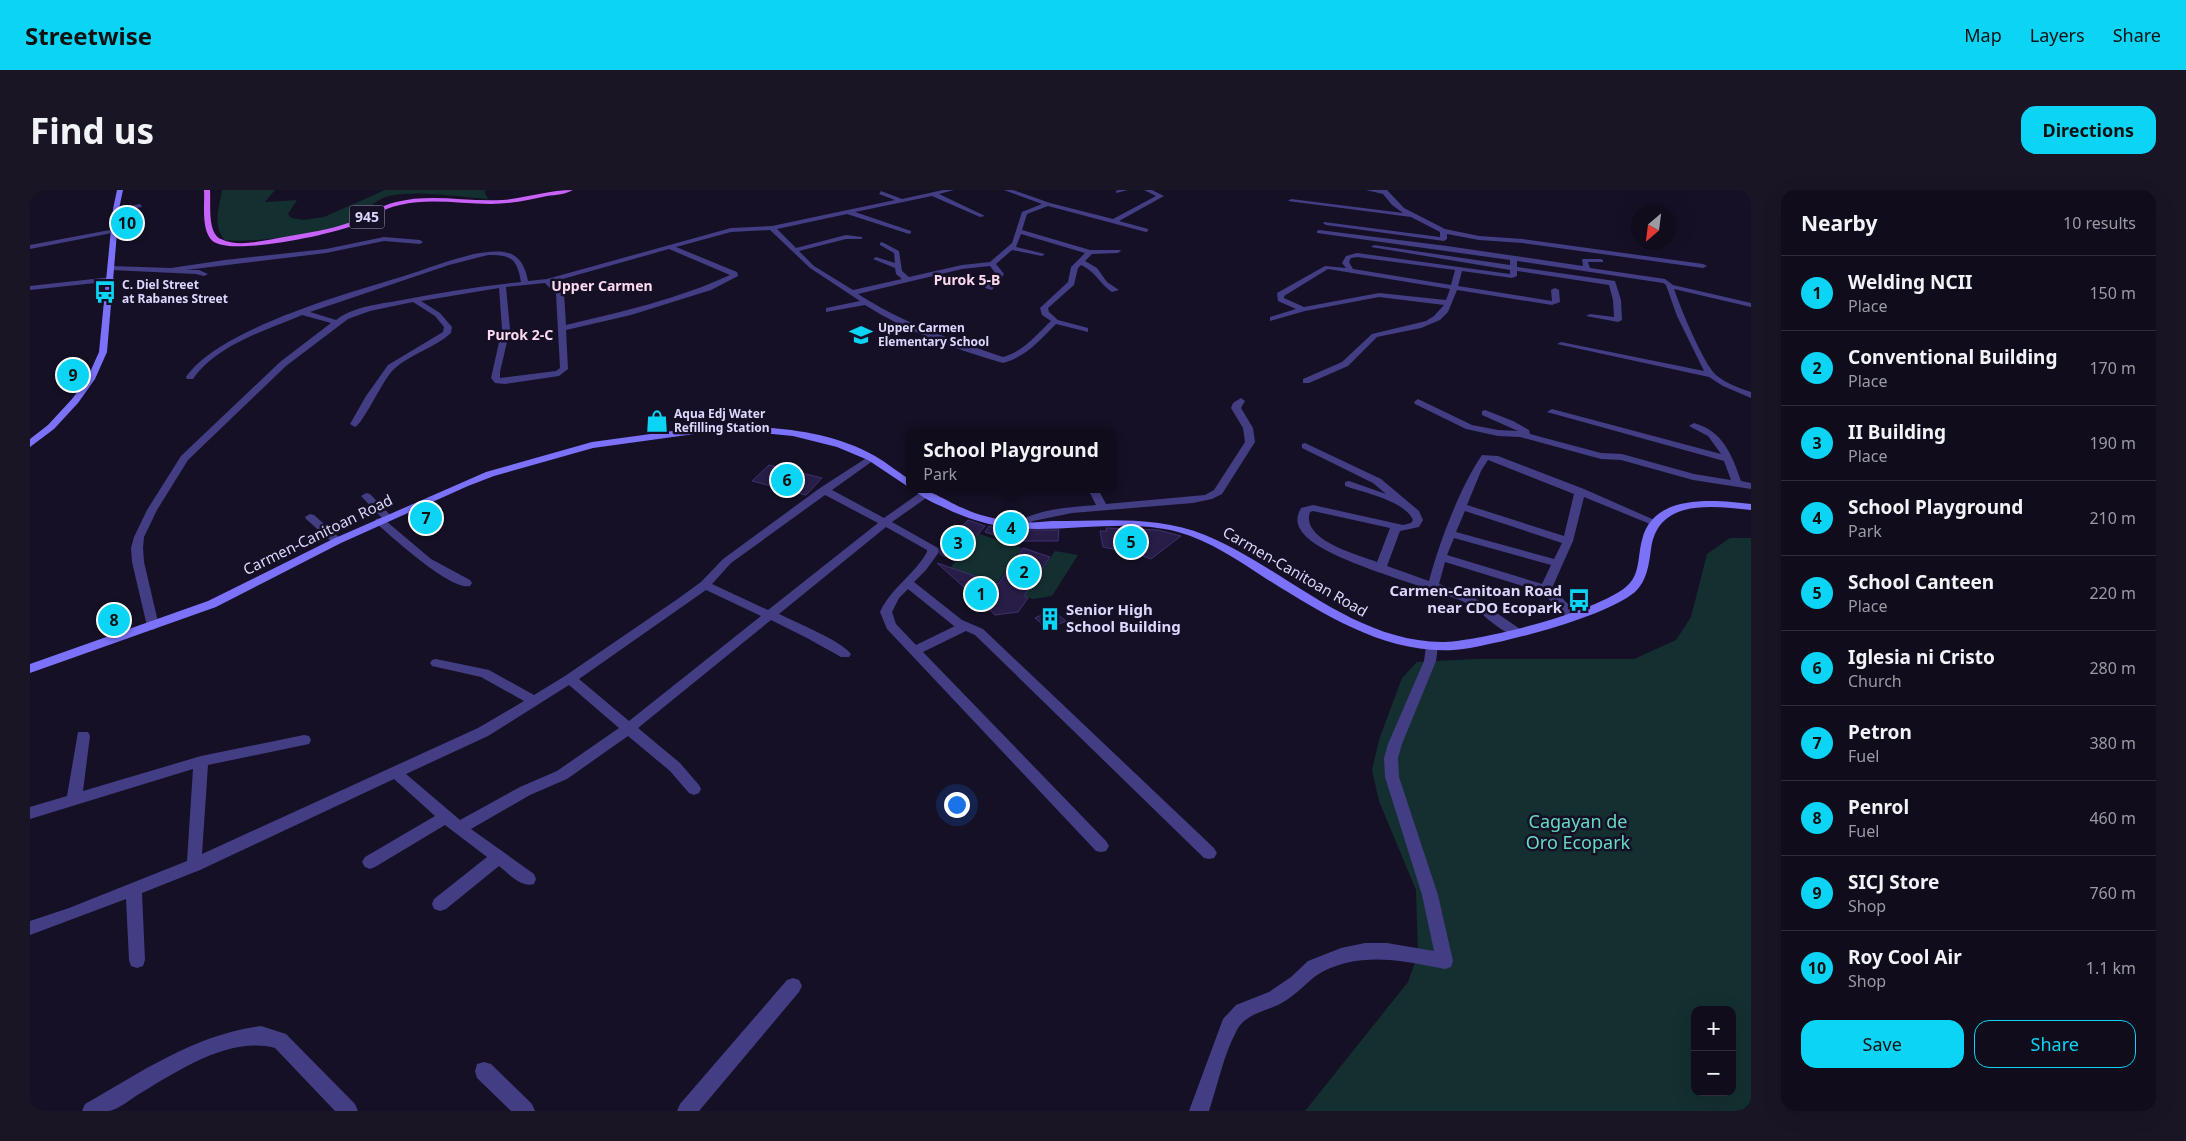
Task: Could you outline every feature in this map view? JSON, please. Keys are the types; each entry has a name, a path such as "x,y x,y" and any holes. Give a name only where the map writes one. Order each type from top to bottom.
{"main road":[{"path":"30,444 64,413 91,379 103,352 116,209 120,190"},
{"name":"945","path":"207,190 209,229 212,237 223,243 238,245 344,227 360,221 383,207 397,203 426,200 505,201 570,190"},
{"name":"Carmen-Canitoan Road","path":"30,669 212,604 384,519 490,474 592,445 709,429 773,431 816,438 840,445 871,458 906,482"},
{"name":"Carmen-Canitoan Road","path":"924,493 964,513 986,520 1020,526 1161,525 1184,530 1213,542 1353,624 1386,636 1432,646 1470,644 1516,632 1572,616 1624,594 1633,587 1640,577 1648,535 1654,522"},
{"path":"1654,522 1660,516 1676,508 1686,506 1714,504 1751,507"}],"street":[{"path":"153,626 136,548 138,537 152,510 184,458 196,445 283,364 338,323 361,311 414,300 547,281 731,230 772,228 951,190"},
{"path":"1007,190 1048,204 1146,230"},
{"path":"1112,222 1161,196 1147,190"},
{"path":"1368,190 1384,191 1401,208 1441,233 1447,248"},
{"path":"881,193 900,200"},
{"path":"933,194 982,216"},
{"path":"916,197 928,202"},
{"path":"1291,201 1414,216"},
{"path":"851,293 940,272 992,264 1012,248 1017,241 1024,213 1048,204"},
{"path":"116,209 140,206"},
{"path":"1034,208 1059,215"},
{"path":"848,212 909,232"},
{"path":"1326,223 1523,241 1702,266"},
{"path":"1412,226 1441,233"},
{"path":"772,228 812,267 866,302 920,332 998,359 1008,359 1022,351 1055,320"},
{"path":"30,247 115,231"},
{"path":"1019,231 1090,252 1118,250"},
{"path":"1319,232 1447,248 1668,282 1674,302 1710,375"},
{"path":"794,250 846,237 860,238"},
{"path":"173,270 326,251 384,239 420,242"},
{"path":"66,240 76,246"},
{"path":"1340,242 1612,283 1617,300 1618,320 1590,316"},
{"path":"882,244 890,246 897,252 901,275 907,279"},
{"path":"563,328 628,313 708,288 734,276 734,274 670,247"},
{"path":"1012,248 1042,254"},
{"path":"1085,330 1055,320 1045,313 1044,308 1071,283 1074,269 1090,252"},
{"path":"190,377 203,361 222,348 302,312 443,266 488,254 501,253 515,258 522,266 525,284"},
{"path":"1350,270 1349,266 1345,263 1348,257 1353,255 1512,276 1514,274 1513,258"},
{"path":"876,259 898,266"},
{"path":"1587,269 1584,260 1601,261"},
{"path":"1080,261 1095,268 1104,282 1115,290"},
{"path":"989,288 1000,274 992,264"},
{"path":"1303,309 1279,297 1313,277 1325,267 1552,303 1556,302 1556,290"},
{"path":"112,268 199,271 204,274"},
{"path":"1306,381 1345,366 1371,337 1407,329 1436,319 1445,312 1455,287 1459,269"},
{"path":"30,288 111,279"},
{"path":"502,286 505,299 506,329 496,366 496,380 505,381 563,371 563,328 560,293 547,281"},
{"path":"1669,286 1751,305"},
{"path":"1274,319 1303,309 1379,295 1449,303"},
{"path":"355,424 370,396 391,367 447,333 448,327 446,323 414,300"},
{"path":"829,310 866,302"},
{"path":"302,312 338,323"},
{"path":"1561,344 1710,375 1728,386 1751,395"},
{"path":"1020,526 1034,518 1086,508 1193,500 1208,497 1218,492 1250,442 1248,428 1236,408 1236,405 1241,402"},
{"path":"1418,402 1469,427 1498,433 1514,432 1602,456 1622,457 1693,476 1751,486"},
{"path":"1552,412 1728,459"},
{"path":"1485,413 1510,422 1530,436"},
{"path":"1694,426 1713,434 1728,459 1737,484"},
{"path":"1305,446 1377,480 1418,516 1418,520 1410,527 1396,527 1333,511 1313,508 1305,510 1303,515 1304,526 1320,543 1341,553 1433,586 1476,604 1516,632"},
{"path":"1433,586 1450,534 1463,507 1476,471 1485,457 1496,458 1654,522"},
{"path":"30,928 134,890 194,865 483,732 570,679 705,585 727,561 871,458"},
{"path":"1349,484 1405,503"},
{"path":"824,490 932,548 931,557 891,599 886,612 891,626 1102,846"},
{"path":"1546,589 1568,541 1580,492"},
{"path":"459,828 518,795 562,775 586,760 629,728 921,493"},
{"path":"1095,493 1103,508"},
{"path":"366,496 384,519 427,561 466,583"},
{"path":"1463,507 1568,541"},
{"path":"310,517 337,541"},
{"path":"1381,567 1396,527"},
{"path":"1450,534 1557,563"},
{"path":"1441,557 1546,589 1572,616"},
{"path":"908,583 958,623 972,628 985,638 1209,852"},
{"path":"705,585 768,616 820,638 845,654"},
{"path":"913,651 966,626"},
{"path":"1199,1111 1229,1026 1242,1011 1275,998 1297,983 1314,967 1341,956 1365,951 1387,951 1445,961 1430,895 1392,777 1391,758 1395,744 1430,661 1432,646"},
{"path":"436,663 484,673 535,701"},
{"path":"570,679 674,767 694,789"},
{"path":"74,801 83,736"},
{"path":"30,813 201,761 304,740"},
{"path":"194,865 201,761"},
{"path":"396,773 445,817 528,879"},
{"path":"370,862 445,817"},
{"path":"440,904 499,857"},
{"path":"134,890 137,960"},
{"path":"687,1111 793,986"},
{"path":"92,1111 197,1052 213,1045 262,1036 272,1036 280,1040 348,1111"},
{"path":"484,1071 525,1111"}],"green space":[{"path":"222,190 275,190 265,202 297,200 288,214 291,218 303,220 324,217 385,190 488,190 484,191 488,199 426,194 389,196 374,203 356,220 330,229 272,239 237,241 225,240 219,229 217,217"},
{"path":"979,534 1022,548 997,583 950,568"},
{"name":"Cagayan de Oro Ecopark","path":"1730,538 1751,538 1751,1111 1305,1111 1408,982 1418,954 1416,890 1379,801 1372,770 1379,740 1402,678 1417,662 1476,659 1634,659 1676,640 1691,617 1707,554"},
{"path":"1055,551 1078,555 1052,596 1033,599 1024,596"}],"building":[{"path":"769,465 822,478 806,495 752,481"},
{"path":"968,520 985,526 955,561 940,554 940,549"},
{"path":"989,526 1007,530 1059,530 1058,541 1013,541 985,532"},
{"path":"1106,528 1158,530 1181,536 1151,559 1134,553 1103,547 1100,531 1107,531"},
{"path":"1023,548 1050,557 1024,596 1028,598 1018,612 995,615 937,563 998,584"},
{"name":"Senior High School Building","path":"1052,610 1066,621 1048,629 1035,618"}],"place":[{"name":"Roy Cool Air","path":"127,223"},
{"name":"C. Diel Street at Rabanes Street","path":"105,292"},
{"name":"Upper Carmen Elementary School","path":"861,335"},
{"name":"SICJ Store","path":"73,375"},
{"name":"Aqua Edj Water Refilling Station","path":"657,421"},
{"name":"Iglesia ni Cristo","path":"787,480"},
{"name":"Petron","path":"426,518"},
{"name":"School Playground","path":"1011,528"},
{"name":"School Canteen","path":"1131,542"},
{"name":"II Building","path":"958,543"},
{"name":"Conventional Building","path":"1024,572"},
{"name":"Welding NCII","path":"981,594"},
{"name":"Carmen-Canitoan Road near CDO Ecopark","path":"1579,600"},
{"name":"Senior High School Building","path":"1050,619"},
{"name":"Penrol","path":"114,620"}],"district":[{"name":"Purok 5-B","path":"967,280"},
{"name":"Upper Carmen","path":"602,286"},
{"name":"Purok 2-C","path":"520,335"}]}
